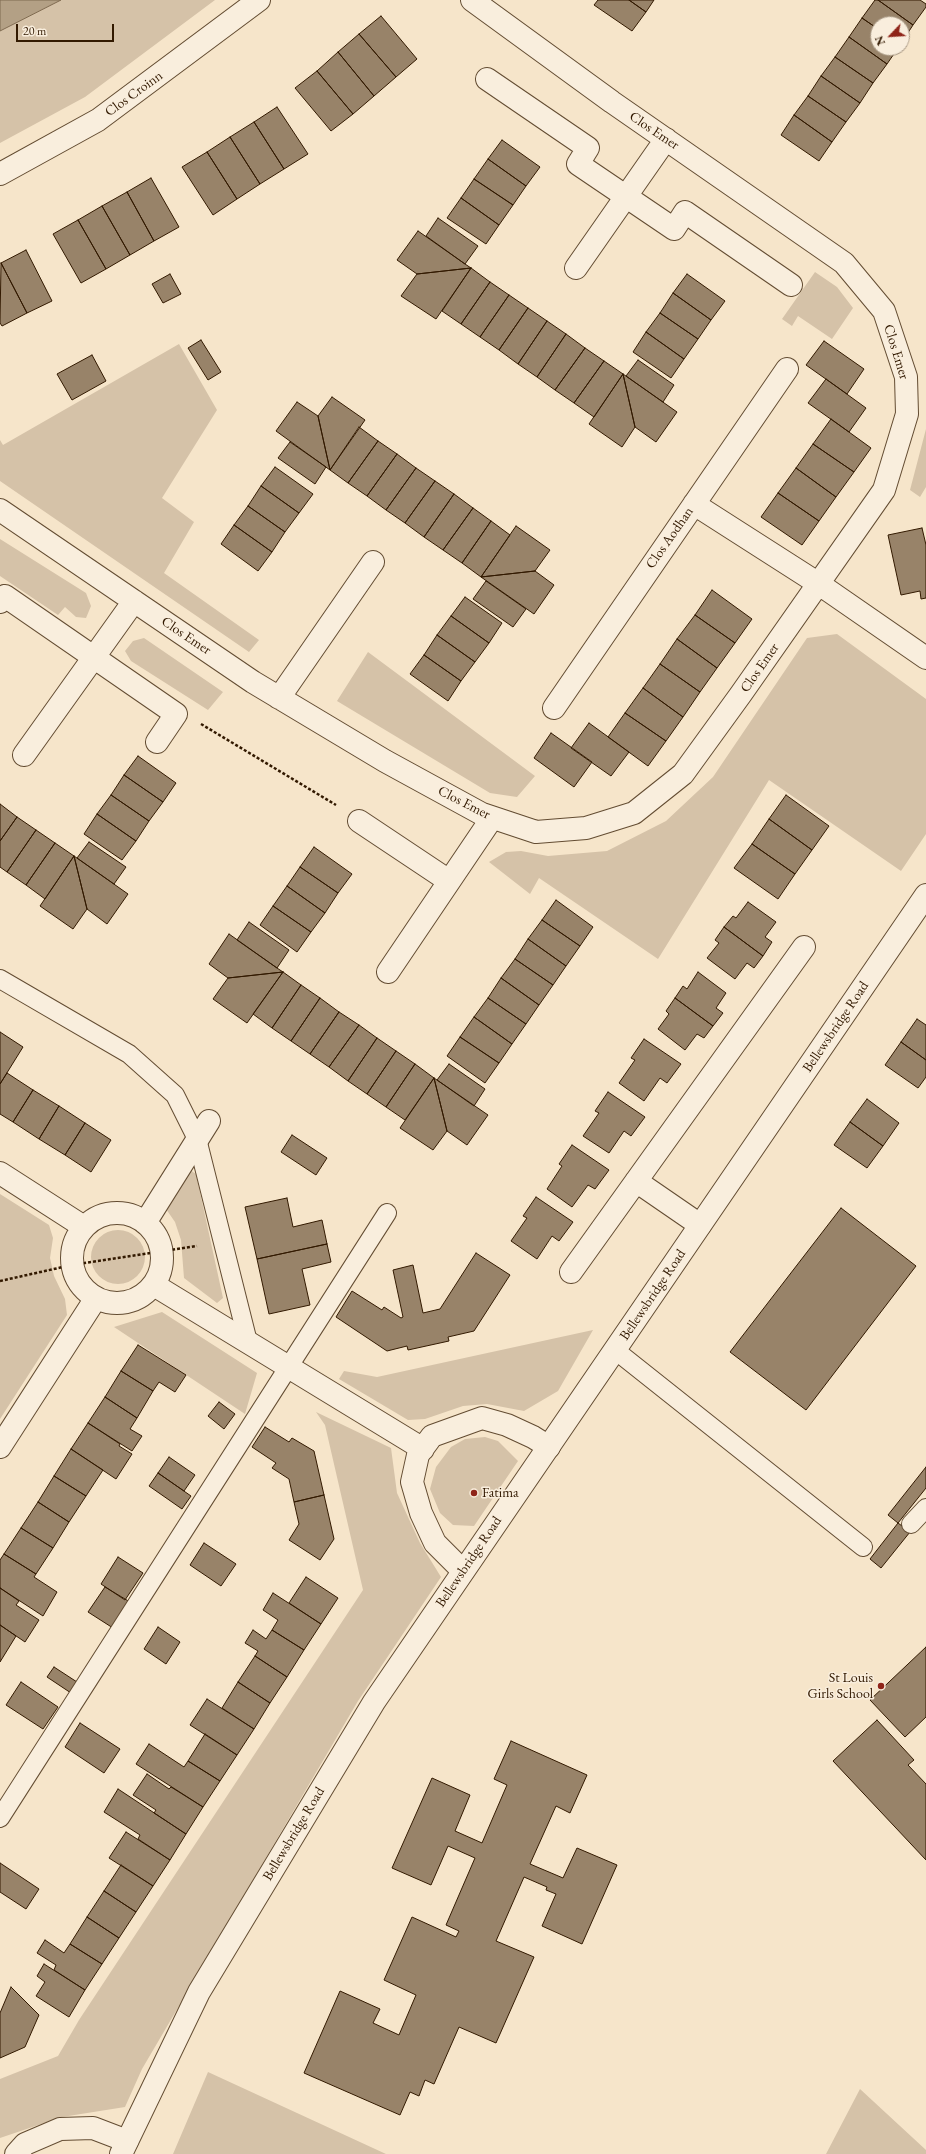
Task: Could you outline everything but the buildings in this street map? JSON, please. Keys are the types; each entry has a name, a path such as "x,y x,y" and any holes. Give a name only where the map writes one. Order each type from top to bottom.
{"street":[{"name":"Clos Croinn","path":"0,174 98,120 259,0"},
{"name":"Clos Emer","path":"0,510 253,682 385,761 492,818 536,832 586,828 634,813 683,774 819,584 884,490 907,414 906,377 884,311 844,263 666,139 472,0"},
{"path":"487,79 588,148 578,164 674,229 685,212 791,285"},
{"path":"576,268 666,139"},
{"name":"Clos Aodhan","path":"554,708 787,369"},
{"path":"694,504 819,584 926,658"},
{"path":"279,698 373,562"},
{"path":"0,602 5,596 176,714 157,742"},
{"path":"24,755 93,656 134,601"},
{"path":"388,972 492,818"},
{"path":"359,821 449,881"},
{"name":"Bellewsbridge Road","path":"124,2147 199,1992 374,1702 926,895"},
{"path":"571,1272 804,947"},
{"path":"145,1223 209,1121"},
{"path":"0,1173 84,1227"},
{"path":"636,1181 700,1225"},
{"path":"114,1213 131,1215 145,1223 156,1235 162,1252 161,1269 154,1285 142,1296 127,1302 111,1303 96,1298 80,1284 72,1265 74,1245 84,1227 98,1217 114,1213"},
{"path":"154,1285 423,1449"},
{"path":"0,1448 96,1298"},
{"path":"463,1571 435,1543 421,1513 412,1482 418,1455 432,1436 482,1418 507,1425 533,1437 549,1447"},
{"path":"16,2154 25,2144 60,2129 92,2128 124,2147"}],"lane":[{"path":"0,979 129,1054 175,1095 197,1139 248,1342"},
{"path":"0,1818 387,1213"},
{"path":"615,1350 863,1547"},
{"path":"911,1524 926,1508"}],"path":[{"path":"176,714 197,722 359,821"},
{"path":"0,1281 72,1265 224,1242"}],"shaded area":[{"path":"0,0 61,0 0,31"},
{"path":"61,0 215,0 85,97 0,143 0,31"},
{"path":"815,272 837,287 853,308 832,339 798,316 792,326 782,319"},
{"path":"179,344 217,410 162,498 194,522 164,573 259,640 249,652 0,481 0,440 3,445"},
{"path":"926,429 926,487 920,497 910,490"},
{"path":"0,539 86,593 91,606 86,618 76,617 65,607 58,615 0,576"},
{"path":"837,634 926,699 926,834 901,871 769,780 658,959 539,878 530,894 489,862 506,852 521,851 548,856 607,851 666,821 713,777 807,638"},
{"path":"144,638 223,692 208,710 131,661 125,651 133,641"},
{"path":"368,652 535,776 517,797 490,793 337,701"},
{"path":"190,1170 196,1174 223,1298 217,1303 184,1278 181,1240 175,1222 166,1209"},
{"path":"0,1194 49,1225 53,1238 50,1258 54,1276 65,1299 67,1315 0,1419"},
{"path":"113,1230 123,1230 133,1234 141,1242 145,1252 145,1262 141,1272 133,1280 123,1284 113,1284 103,1280 95,1272 91,1262 91,1252 95,1242 103,1234"},
{"path":"162,1312 257,1373 245,1414 114,1327"},
{"path":"593,1330 558,1391 524,1411 487,1404 463,1406 425,1419 408,1420 339,1379 344,1371 377,1377"},
{"path":"316,1412 391,1448 397,1493 420,1543 441,1577 358,1701 142,2069 125,2107 62,2117 0,2138 0,2079 58,2056 79,2020 363,1590 325,1425"},
{"path":"485,1437 498,1441 518,1461 474,1526 453,1525 440,1513 430,1489 436,1467 451,1447 465,1439"},
{"path":"208,2072 386,2154 173,2154"},
{"path":"860,2089 926,2150 926,2154 826,2154"}],"place":[{"name":"Fatima","path":"474,1493"},
{"name":"St Louis Girls School","path":"881,1686"}]}
